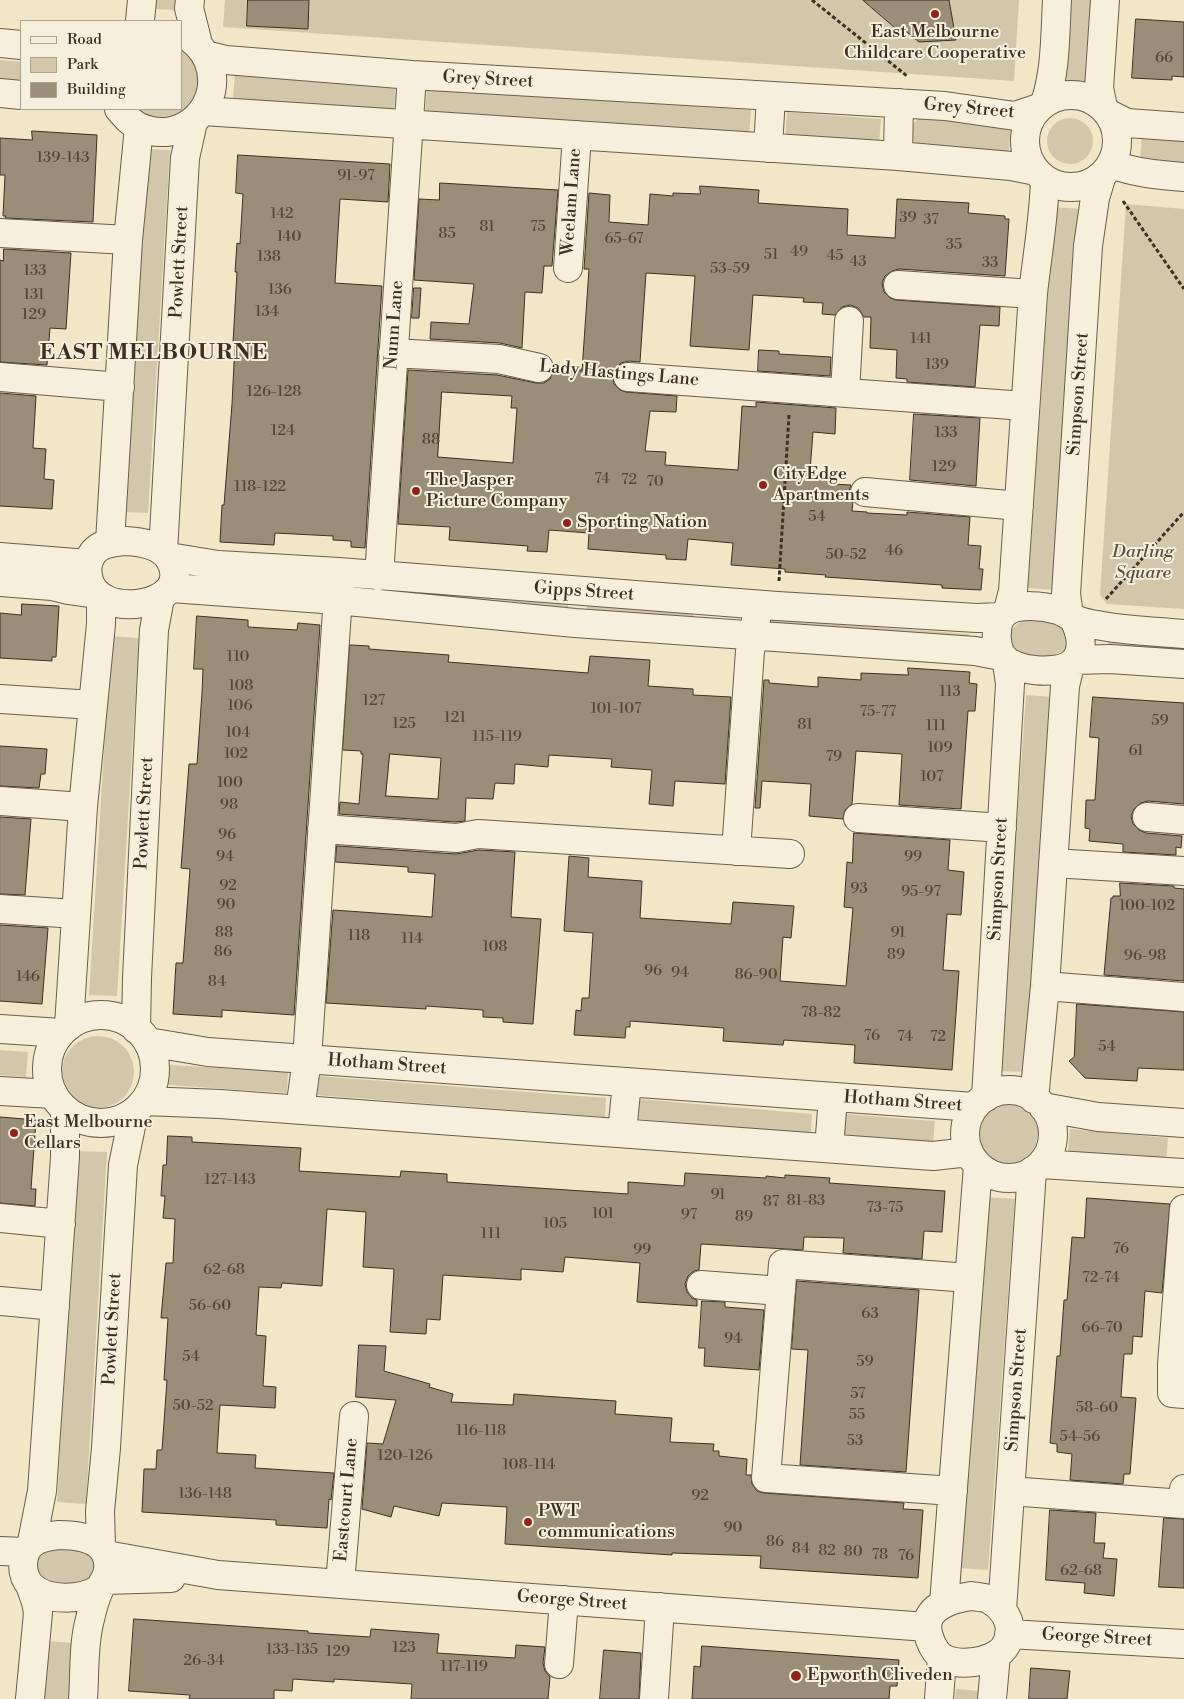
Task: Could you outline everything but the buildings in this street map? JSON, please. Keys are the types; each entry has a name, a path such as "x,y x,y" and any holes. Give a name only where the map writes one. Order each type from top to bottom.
{"street":[{"path":"140,20 142,0"},
{"path":"190,0 189,8 195,44"},
{"path":"1042,106 1050,86 1054,64 1057,0"},
{"path":"124,113 152,131 166,132 180,129 198,117 409,125 898,156 1010,166 1041,175 1059,186 1074,187 1089,183 1107,170 1116,152 1118,139 1115,126 1106,111 1099,88 1106,0"},
{"path":"0,43 20,45"},
{"name":"Grey Street","path":"195,44 226,60 412,75 899,103 975,109 1015,116 1042,106"},
{"name":"Powlett Street","path":"166,554 185,158 198,117 210,98 213,84 212,69 195,44"},
{"name":"Nunn Lane","path":"378,576 412,75"},
{"path":"0,93 20,95"},
{"path":"1184,126 1128,123 1106,111 1090,99 1075,95 1059,96 1042,106 1030,119 1026,132 1025,146 1029,160 1041,175 1044,212 1033,294 1013,591 997,626 996,640 1004,659 1019,668 1052,670 1072,662 1110,659 1184,664"},
{"path":"768,148 771,96"},
{"name":"Grey Street","path":"898,156 899,103"},
{"path":"110,542 128,240 124,113"},
{"name":"Weelam Lane","path":"568,268 576,135"},
{"path":"1107,170 1125,170 1184,177"},
{"name":"Simpson Street","path":"1071,617 1066,594 1088,246 1095,198 1107,170"},
{"path":"0,233 128,240"},
{"path":"898,285 1033,294"},
{"path":"845,393 850,321"},
{"name":"Lady Hastings Lane","path":"394,353 499,359 539,368"},
{"path":"0,377 120,387"},
{"name":"Lady Hastings Lane","path":"628,377 1025,406"},
{"path":"865,492 1019,506"},
{"path":"0,582 52,586 98,596 128,604 144,603 166,592 175,576 174,566 166,554 151,545 140,542 110,542 102,545 92,553 88,564 89,583 98,596 102,624 83,806 76,914 65,1029"},
{"name":"Gipps Street","path":"166,554 218,565 339,572 757,605 977,618 1004,613"},
{"path":"0,558 88,564"},
{"path":"300,1110 307,1059 339,572"},
{"path":"575,623 578,591"},
{"name":"Powlett Street","path":"142,1035 137,978 154,630 166,592"},
{"name":"Gipps Street","path":"166,592 337,600 575,623 975,651 1004,659"},
{"path":"700,632 703,601"},
{"path":"736,851 750,651 754,636 757,605"},
{"path":"1004,613 1023,607 1039,607 1056,610 1071,617 1101,626 1184,634"},
{"path":"1037,1168 1049,1151 1053,1136 1050,1121 1039,1103 1065,686 1072,662 1080,651 1079,629 1071,617"},
{"name":"Simpson Street","path":"980,1102 1002,828 1010,684 1004,659"},
{"path":"0,699 93,705"},
{"path":"0,801 83,806"},
{"path":"1147,817 1184,820"},
{"path":"858,818 1002,828"},
{"path":"322,829 456,838 478,834 790,854"},
{"path":"1053,863 1184,867"},
{"path":"0,909 76,914"},
{"path":"1045,986 1184,997"},
{"path":"0,1090 59,1102 80,1119 99,1123 117,1121 139,1107 152,1087 155,1072 154,1057 142,1035 121,1019 103,1015 85,1018 65,1029 52,1046 48,1062 48,1078 59,1102 65,1157 42,1492 19,1562 36,1602 38,1613 30,1699"},
{"path":"0,1029 65,1029"},
{"name":"Hotham Street","path":"142,1035 208,1052 833,1097 980,1102"},
{"path":"622,1133 627,1082"},
{"path":"1184,1123 1098,1117 1039,1103 1023,1093 1011,1091 998,1092 980,1102 968,1118 965,1129 965,1141 973,1159 990,1174 1004,1178 1018,1177 1037,1168 1184,1173"},
{"name":"Hotham Street","path":"829,1148 833,1097"},
{"path":"139,1107 220,1104 973,1159"},
{"name":"Powlett Street","path":"83,1699 90,1618 103,1568 100,1511 106,1448 123,1166 139,1107"},
{"path":"944,1603 969,1278 973,1159"},
{"name":"Simpson Street","path":"992,1699 1002,1633 1010,1491 1037,1168"},
{"path":"1184,1209 1172,1364 1172,1393 1184,1394"},
{"path":"0,1218 61,1224"},
{"path":"953,1491 766,1478 783,1264 969,1278"},
{"path":"701,1285 781,1291"},
{"path":"0,1301 54,1306"},
{"name":"Eastcourt Lane","path":"340,1584 354,1416"},
{"path":"1010,1491 1183,1504 1184,1488"},
{"path":"48,1536 68,1536 94,1542 103,1568 92,1594 74,1598 44,1594 19,1562 48,1536"},
{"name":"George Street","path":"103,1568 926,1627"},
{"path":"971,1596 988,1599 1002,1633 985,1660 970,1663 956,1662 942,1658 933,1649 926,1627 933,1610 944,1603 956,1598 971,1596"},
{"path":"559,1664 564,1600"},
{"path":"654,1699 660,1607"},
{"name":"George Street","path":"1002,1633 1184,1644"},
{"path":"939,1699 942,1658"}],"path":[{"path":"812,0 908,76"},
{"path":"1123,201 1184,289"},
{"name":"Lady Hastings Lane","path":"539,368 558,366 610,370 628,377"},
{"path":"778,586 791,389"},
{"path":"1101,605 1184,512"}],"green space":[{"path":"153,0 179,0 179,10 152,9"},
{"path":"225,0 1019,0 1014,81 223,27"},
{"path":"1065,0 1094,0 1089,83 1060,81"},
{"path":"182,49 190,55 197,65 201,77 196,101 176,117 164,119 151,118 139,110 182,110"},
{"path":"0,60 20,62 20,82 0,80"},
{"path":"235,73 396,84 394,111 233,99"},
{"path":"427,87 751,110 749,136 425,113"},
{"path":"787,112 881,119 879,145 785,138"},
{"path":"921,117 1011,122 1009,152 916,144 911,133 915,122"},
{"path":"1065,118 1075,118 1089,128 1093,141 1089,154 1083,160 1075,164 1065,164 1051,154 1047,146 1047,136 1057,122"},
{"path":"1142,134 1184,137 1184,166 1140,162"},
{"path":"143,149 170,150 148,513 122,512"},
{"name":"Darling Square","path":"1126,204 1184,209 1184,609 1107,604 1100,595"},
{"path":"1054,207 1081,209 1055,590 1028,588"},
{"path":"400,591 566,603 568,604 568,611 397,593"},
{"path":"590,603 690,612 693,614 693,617 691,621 589,613 587,605"},
{"path":"766,619 969,634 968,642 768,629"},
{"path":"1026,620 1041,620 1057,624 1063,628 1068,641 1065,650 1048,658 1018,654 1009,645 1010,636 1015,626"},
{"path":"111,636 139,638 117,996 89,995"},
{"path":"1108,639 1184,645 1184,654 1108,648"},
{"path":"1026,695 1053,697 1026,1072 999,1071"},
{"path":"98,1036 118,1042 128,1052 134,1072 128,1092 118,1102 98,1108 78,1102 68,1092 62,1072 68,1052 78,1042"},
{"path":"0,1050 28,1052 26,1077 0,1075"},
{"path":"169,1065 288,1072 287,1093 168,1085"},
{"path":"317,1076 606,1098 605,1117 316,1095"},
{"path":"640,1099 812,1114 811,1134 638,1119"},
{"path":"1000,1100 1012,1100 1029,1109 1036,1120 1038,1132 1036,1144 1029,1155 1012,1164 1000,1164 988,1159 979,1150 974,1138 974,1126 979,1114 988,1105"},
{"path":"845,1114 935,1121 933,1145 843,1137"},
{"path":"1070,1129 1168,1138 1166,1160 1068,1151"},
{"path":"77,1151 107,1152 86,1504 57,1502"},
{"path":"986,1197 1015,1199 988,1570 959,1568"},
{"path":"78,1545 95,1558 95,1578 72,1586 45,1581 36,1574 33,1556 38,1550"},
{"path":"45,1641 74,1643 70,1699 42,1699"},
{"path":"956,1689 983,1691 982,1699 955,1699"}],"place":[{"name":"East Melbourne Childcare Cooperative","path":"935,14"},
{"name":"CityEdge Apartments","path":"763,485"},
{"name":"The Jasper Picture Company","path":"416,491"},
{"name":"Sporting Nation","path":"567,523"},
{"name":"East Melbourne Cellars","path":"14,1133"},
{"name":"PWT communications","path":"528,1522"},
{"name":"Epworth Cliveden","path":"796,1676"}],"district":[{"name":"EAST MELBOURNE","path":"154,354"}]}
